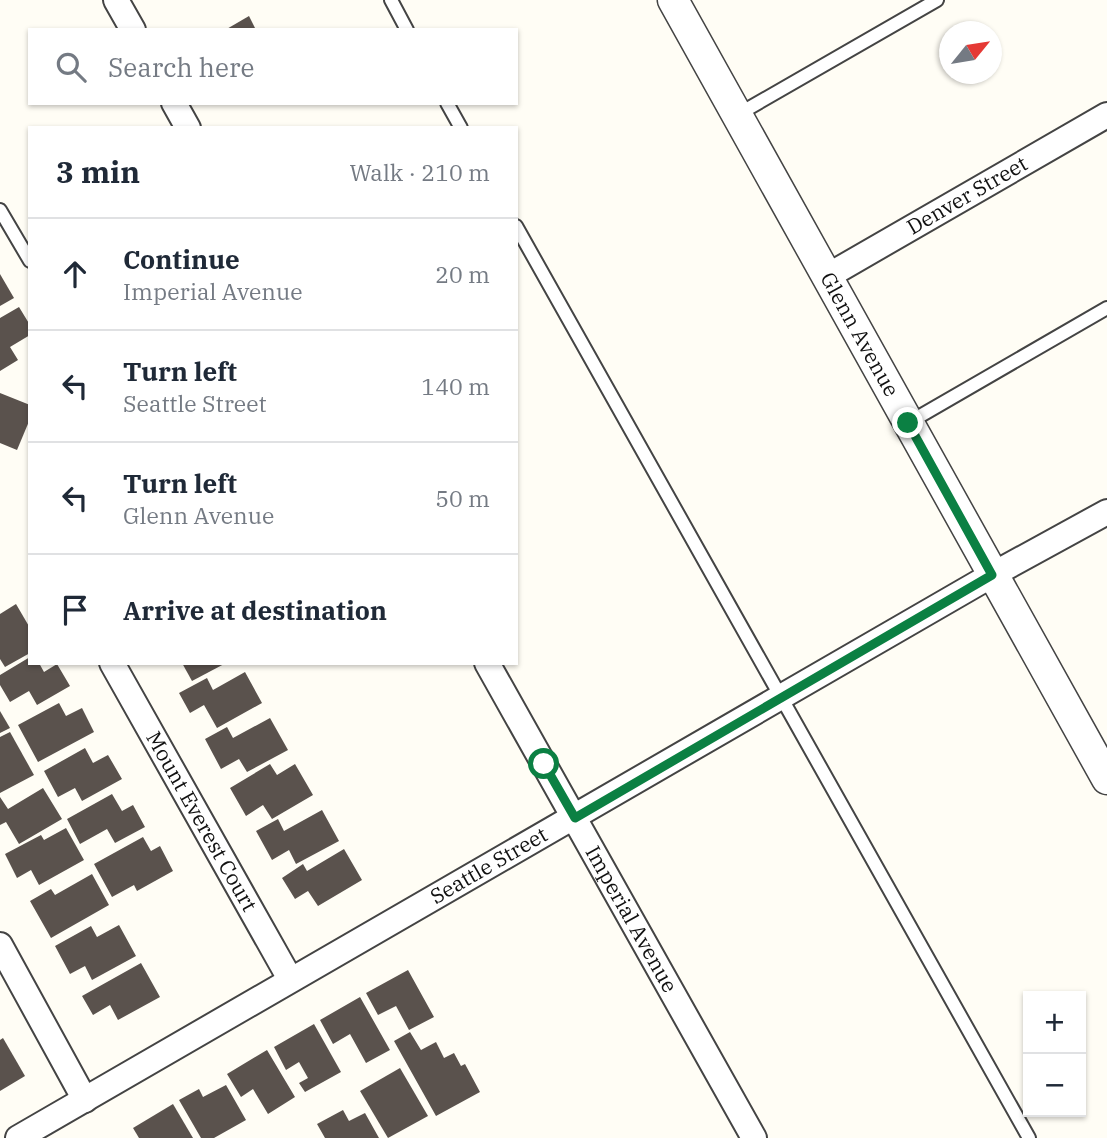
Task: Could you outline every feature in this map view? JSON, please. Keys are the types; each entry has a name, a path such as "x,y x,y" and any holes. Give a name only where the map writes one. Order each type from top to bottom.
{"street":[{"path":"116,0 132,28"},
{"name":"Glenn Avenue","path":"673,0 1107,779"},
{"path":"175,105 187,126"},
{"name":"Denver Street","path":"826,277 1107,115"},
{"name":"Seattle Street","path":"18,1138 992,575 1107,512"},
{"name":"Mount Everest Court","path":"113,665 290,979"},
{"name":"Imperial Avenue","path":"488,665 754,1138"},
{"path":"0,945 85,1100"}],"lane":[{"path":"391,0 406,28"},
{"path":"737,116 937,0"},
{"path":"448,105 460,126"},
{"path":"0,210 28,258"},
{"path":"518,230 1029,1138"},
{"path":"908,423 1107,308"}],"building":[{"path":"249,16 255,28 228,28"},
{"path":"0,274 14,298 0,306"},
{"path":"19,307 28,322 28,336 10,347 18,360 0,371 0,318"},
{"path":"0,393 28,404 28,424 17,450 0,443"},
{"path":"16,604 28,625 28,654 5,667 0,659 0,614"},
{"path":"28,658 28,665 40,665 44,672 58,665 70,686 37,705 29,691 10,702 0,685 0,675"},
{"path":"183,665 222,665 192,681"},
{"path":"245,672 262,703 217,728 204,705 190,713 179,693 207,678 213,690"},
{"path":"59,703 66,716 82,708 94,732 38,762 18,725"},
{"path":"0,711 10,728 0,733"},
{"path":"270,718 288,750 247,772 239,759 221,769 205,739 227,727 233,738"},
{"path":"10,732 34,775 0,793 0,737"},
{"path":"85,748 93,763 108,755 122,779 82,801 75,788 58,797 44,771"},
{"path":"270,764 277,775 295,764 313,795 272,819 263,805 246,816 230,788"},
{"path":"43,788 62,819 19,844 6,822 0,825 0,797 8,809"},
{"path":"112,794 122,811 133,805 145,827 115,843 107,829 80,844 67,819"},
{"path":"322,810 339,841 296,864 289,850 272,860 256,831 278,819 284,831"},
{"path":"66,828 84,860 39,885 31,870 17,878 5,854 41,835 44,840"},
{"path":"143,837 151,851 160,846 173,871 137,891 134,885 112,897 94,864"},
{"path":"344,849 362,880 318,906 308,891 295,899 282,878 303,864 307,871"},
{"path":"92,874 109,905 51,938 30,901 51,889 55,895"},
{"path":"119,925 136,956 92,980 85,966 70,974 55,946 91,926 97,937"},
{"path":"141,963 160,997 118,1020 110,1005 93,1015 82,996"},
{"path":"408,970 434,1017 409,1030 396,1006 378,1015 366,993"},
{"path":"360,997 390,1050 366,1063 350,1034 333,1044 320,1020"},
{"path":"314,1024 341,1072 305,1092 299,1083 308,1078 299,1062 286,1070 274,1047"},
{"path":"410,1032 421,1050 436,1042 444,1058 454,1053 461,1066 465,1064 480,1092 436,1116 394,1041"},
{"path":"3,1038 25,1076 0,1091 0,1040"},
{"path":"267,1050 295,1097 268,1114 253,1089 241,1097 227,1074"},
{"path":"400,1068 428,1116 388,1138 360,1091"},
{"path":"226,1085 246,1120 214,1138 201,1138 179,1100 199,1089 203,1097"},
{"path":"173,1104 193,1138 139,1138 133,1128"},
{"path":"343,1110 349,1121 365,1113 379,1138 325,1138 317,1124"}],"route":[{"path":"544,764 575,818 992,575 908,423"}]}
